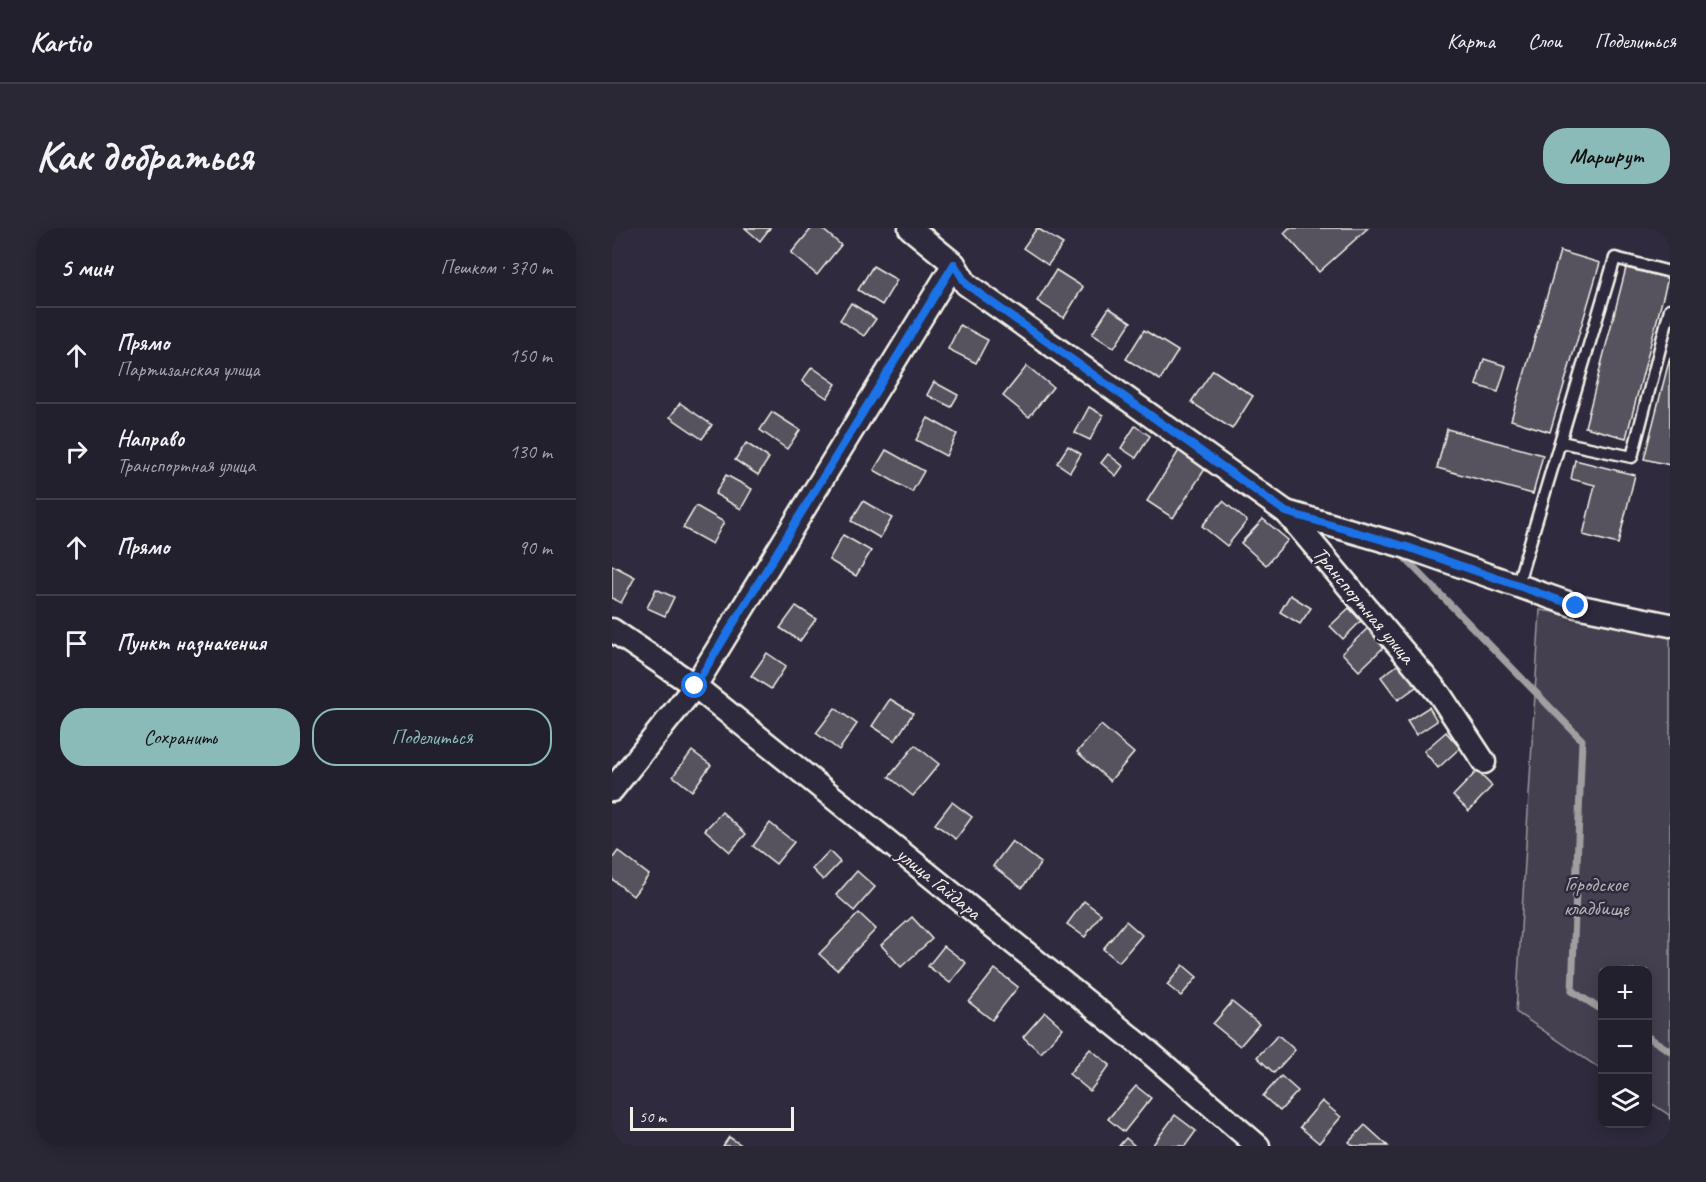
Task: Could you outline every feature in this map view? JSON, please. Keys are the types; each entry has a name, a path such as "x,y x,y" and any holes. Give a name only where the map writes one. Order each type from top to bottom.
{"street":[{"name":"Транспортная улица","path":"910,228 954,264 966,284 1286,512 1440,695 1484,762"},
{"path":"612,790 695,686 954,264"},
{"path":"1286,512 1407,547 1576,606 1670,626"},
{"name":"улица Гайдара","path":"612,630 695,686 1140,1044 1258,1146"}],"lane":[{"path":"1516,586 1615,258 1670,272"},
{"path":"1561,442 1632,457 1670,309"}],"green space":[{"name":"Городское кладбище","path":"1540,610 1670,630 1670,1120 1669,1115 1652,1104 1652,966 1598,966 1598,1067 1516,1012"}],"building":[{"path":"745,228 770,228 760,241"},
{"path":"812,228 821,228 841,245 817,275 791,253"},
{"path":"1037,228 1063,244 1048,265 1023,248"},
{"path":"1289,228 1368,228 1319,272 1284,233"},
{"path":"1560,251 1600,263 1550,432 1511,420"},
{"path":"873,266 897,280 882,305 858,290"},
{"path":"1626,268 1668,278 1626,438 1585,427"},
{"path":"1056,270 1083,287 1064,318 1037,301"},
{"path":"851,303 876,319 864,336 840,320"},
{"path":"1109,308 1131,322 1114,348 1092,334"},
{"path":"960,325 988,340 976,363 948,349"},
{"path":"1144,330 1178,351 1160,380 1126,359"},
{"path":"1670,357 1670,465 1644,459"},
{"path":"1484,359 1506,366 1498,392 1476,385"},
{"path":"1027,366 1053,387 1029,417 1003,396"},
{"path":"812,367 836,384 827,398 802,381"},
{"path":"1213,370 1253,396 1232,429 1191,402"},
{"path":"934,382 958,395 951,407 927,395"},
{"path":"680,403 712,425 702,439 670,417"},
{"path":"1089,407 1103,415 1090,440 1075,433"},
{"path":"772,412 800,430 787,449 760,430"},
{"path":"928,418 957,434 946,456 916,440"},
{"path":"1135,426 1150,436 1136,458 1121,448"},
{"path":"1447,429 1543,455 1533,494 1437,468"},
{"path":"746,443 769,458 758,475 735,460"},
{"path":"1068,446 1081,454 1070,472 1057,463"},
{"path":"1180,449 1207,466 1173,518 1147,501"},
{"path":"886,450 924,471 912,492 874,470"},
{"path":"1108,454 1123,466 1116,476 1101,463"},
{"path":"1575,460 1635,475 1618,544 1583,535 1595,485 1571,479"},
{"path":"726,475 752,489 741,509 715,494"},
{"path":"863,501 892,518 880,538 851,521"},
{"path":"1223,501 1247,521 1227,546 1202,526"},
{"path":"696,506 724,522 712,544 683,528"},
{"path":"1263,519 1288,540 1266,565 1241,543"},
{"path":"843,535 871,551 856,576 829,560"},
{"path":"612,565 635,577 621,603 612,598"},
{"path":"656,589 674,597 665,616 647,608"},
{"path":"1290,595 1311,608 1300,624 1280,612"},
{"path":"796,606 816,619 800,641 780,628"},
{"path":"1349,608 1361,621 1343,639 1330,626"},
{"path":"1370,626 1387,644 1359,671 1342,653"},
{"path":"767,653 786,666 771,689 751,676"},
{"path":"1403,661 1420,684 1398,700 1381,677"},
{"path":"890,699 913,713 895,741 872,726"},
{"path":"1429,707 1437,721 1416,735 1407,721"},
{"path":"835,708 857,724 839,750 816,733"},
{"path":"1101,725 1134,753 1110,781 1077,752"},
{"path":"1446,732 1460,748 1438,768 1424,751"},
{"path":"915,745 939,764 913,796 889,777"},
{"path":"692,751 711,765 692,791 673,776"},
{"path":"1477,771 1492,786 1469,811 1453,796"},
{"path":"952,802 972,817 956,839 935,824"},
{"path":"722,812 746,834 730,852 705,830"},
{"path":"770,823 794,842 776,864 753,846"},
{"path":"1012,841 1041,863 1022,888 993,866"},
{"path":"618,851 649,875 633,896 612,879 612,859"},
{"path":"829,851 840,862 823,880 812,869"},
{"path":"857,871 875,887 854,911 836,895"},
{"path":"1084,901 1101,914 1085,937 1067,924"},
{"path":"859,913 876,929 837,970 819,954"},
{"path":"912,917 932,939 901,967 881,945"},
{"path":"1126,921 1142,935 1119,962 1103,949"},
{"path":"944,946 966,963 950,983 928,966"},
{"path":"1183,965 1197,977 1181,996 1167,985"},
{"path":"995,969 1018,987 992,1020 969,1002"},
{"path":"1232,1002 1259,1024 1240,1046 1213,1024"},
{"path":"1045,1012 1063,1028 1041,1053 1023,1037"},
{"path":"1278,1035 1295,1050 1274,1073 1257,1057"},
{"path":"1090,1049 1110,1065 1090,1091 1069,1074"},
{"path":"1281,1076 1298,1091 1280,1111 1263,1096"},
{"path":"1136,1086 1151,1098 1124,1132 1108,1119"},
{"path":"1322,1101 1341,1117 1319,1143 1300,1127"},
{"path":"1175,1115 1196,1131 1185,1146 1152,1146"},
{"path":"1365,1125 1388,1146 1354,1146 1349,1142"},
{"path":"612,1135 628,1146 612,1146"},
{"path":"729,1137 743,1146 723,1146"},
{"path":"1126,1138 1135,1146 1119,1146"}],"waterway":[{"path":"1404,557 1582,740 1572,991 1598,1007"},
{"path":"1652,1040 1670,1051"}],"route":[{"path":"695,686 954,264 966,284 1286,512 1407,547 1576,606"}]}
